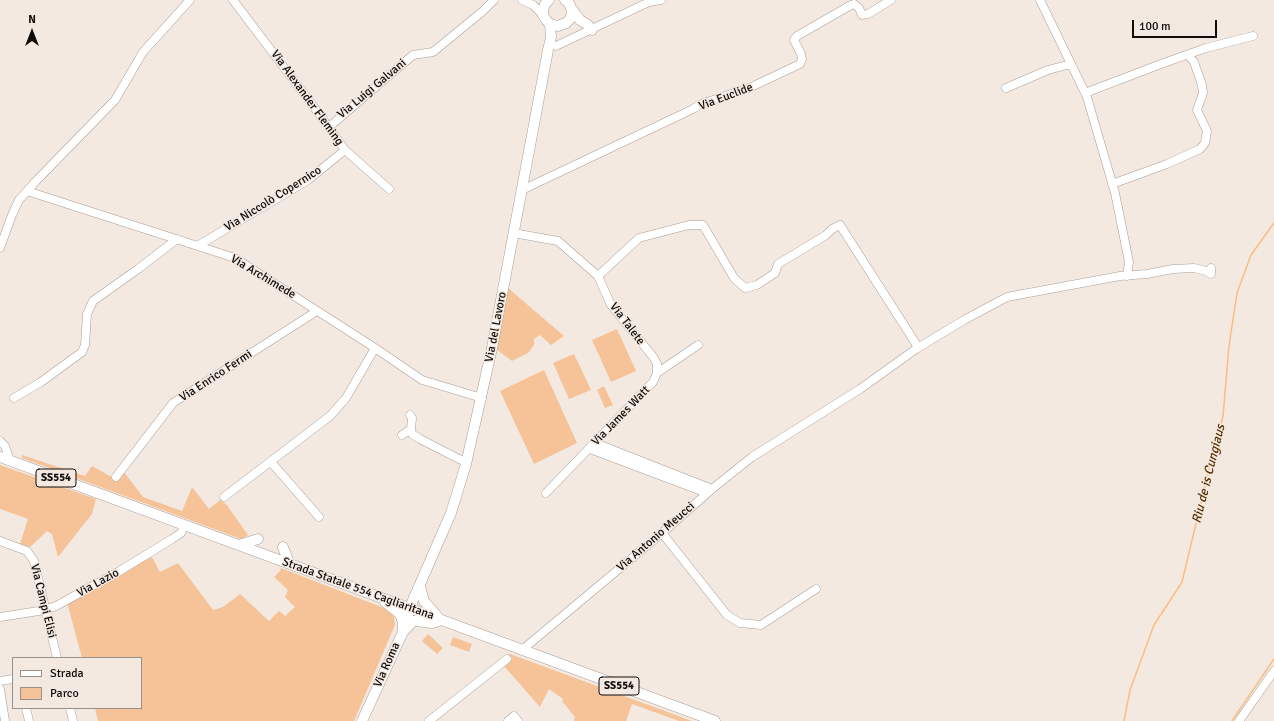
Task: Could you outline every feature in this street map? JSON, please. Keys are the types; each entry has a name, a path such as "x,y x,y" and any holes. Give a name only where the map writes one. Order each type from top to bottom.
{"main road":[{"path":"547,2 543,10 543,15 546,20 558,24 572,22 592,30"},
{"path":"568,4 580,20 592,30"},
{"path":"558,24 570,19 572,14 568,4"},
{"name":"Via del Lavoro","path":"410,608 451,513 467,462 482,398 513,233 553,41 558,24"},
{"name":"Strada Statale 554 Cagliaritana","path":"0,457 715,721"},
{"path":"239,545 258,539"},
{"path":"283,547 289,563"},
{"path":"375,595 397,600 409,598 420,586"},
{"path":"402,634 413,621 432,623 442,620 424,601 420,586"},
{"path":"375,595 400,614 403,622 402,634"},
{"name":"Via Roma","path":"362,721 402,634 410,608"}],"street":[{"path":"0,248 19,200 115,100 144,52 190,0"},
{"name":"Via Alexander Fleming","path":"233,0 345,150 389,189"},
{"name":"Via Luigi Galvani","path":"328,127 412,55 433,52 483,11 494,0"},
{"path":"522,0 533,5 543,15"},
{"path":"553,41 592,30 649,2 661,0"},
{"name":"Via Euclide","path":"522,190 701,104 749,88 800,64 802,59 801,54 794,40 797,36 851,5 854,4 862,16 891,0"},
{"path":"1040,0 1085,93 1112,184 1129,262 1127,276"},
{"path":"533,5 547,2"},
{"path":"1085,93 1214,45 1253,36"},
{"path":"1112,184 1167,164 1200,149 1205,143 1207,131 1197,110 1203,93 1202,85 1194,62 1188,55"},
{"path":"1006,88 1048,70 1067,65 1072,66"},
{"name":"Via Niccolò Copernico","path":"199,246 308,180 345,150"},
{"name":"Via Archimede","path":"27,191 236,258 422,380 482,398"},
{"path":"598,276 639,238 689,224 703,226 734,278 744,288 757,285 775,273 778,264 840,225 918,347"},
{"name":"Via Talete","path":"513,233 558,241 598,276 611,304 654,358 657,364 657,373"},
{"path":"14,398 62,368 82,352 86,339 87,314 93,301 177,239"},
{"name":"Via Antonio Meucci","path":"522,650 662,533 709,491 752,457 860,389 918,347 964,320 1007,297 1120,276 1194,268 1212,274 1211,268"},
{"name":"Via Enrico Fermi","path":"116,477 173,403 317,311"},
{"name":"Via James Watt","path":"546,493 593,446 653,382 657,373 698,345"},
{"path":"224,497 330,416 346,398 375,348"},
{"path":"410,415 412,418 410,429 412,434 420,440 467,462"},
{"path":"402,435 410,429"},
{"path":"0,441 5,446 10,461"},
{"path":"593,446 709,491"},
{"path":"271,462 318,517"},
{"name":"Via Lazio","path":"0,616 45,610 56,606 172,539 181,533 185,525"},
{"path":"662,533 727,615 740,623 761,625 816,589"},
{"name":"Via Campi Elisi","path":"0,541 22,549 31,556 34,561 57,657"},
{"path":"429,721 507,659"},
{"path":"1239,721 1274,671"},
{"path":"0,681 12,679"},
{"path":"0,689 5,721"},
{"path":"26,709 29,721"},
{"path":"70,709 73,721"}],"green space":[{"path":"508,288 564,336 551,345 540,335 534,339 534,345 528,353 512,361 496,349"},
{"path":"617,329 636,371 611,382 592,340"},
{"path":"574,354 591,390 569,399 553,363"},
{"path":"544,370 577,443 534,464 500,391"},
{"path":"604,386 613,405 605,408 597,390"},
{"path":"22,455 85,476 92,466 117,480 124,472 143,497 182,511 192,487 209,509 220,500 226,504 248,535 241,539 22,458"},
{"path":"0,465 96,499 92,514 58,557 52,534 47,531 30,547 20,544 28,519 0,509"},
{"path":"152,557 160,572 178,563 213,610 223,607 240,594 269,621 279,611 285,616 295,607 285,597 288,590 274,577 281,568 384,608 394,616 395,625 354,721 98,721 95,709 142,709 142,657 82,657 68,606 69,600"},
{"path":"428,634 443,648 437,654 422,641"},
{"path":"453,637 472,644 469,652 450,645"},
{"path":"510,654 692,721 679,721 632,704 626,721 574,721 575,717 562,701 563,699 549,689 540,707 504,666 513,658 507,656"}],"waterway":[{"name":"Riu de is Cungiaus","path":"1124,721 1130,690 1154,625 1182,582 1223,416 1229,346 1237,293 1251,255 1274,223"},
{"path":"1232,721 1274,659"}]}
